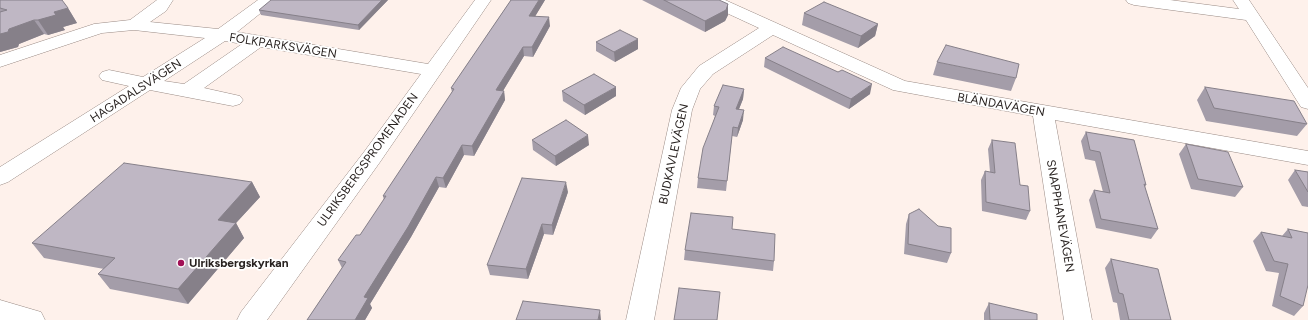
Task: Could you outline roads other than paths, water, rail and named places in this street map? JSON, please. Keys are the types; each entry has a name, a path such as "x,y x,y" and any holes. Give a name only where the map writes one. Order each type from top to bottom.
{"street":[{"path":"134,25 160,7 165,0"},
{"name":"HAGADALSVÄGEN","path":"0,177 148,84 222,35 269,0"},
{"name":"ULRIKSBERGSPROMENADEN","path":"251,320 372,157 432,70 484,0"},
{"name":"BLÄNDAVÄGEN","path":"710,0 900,86 1308,158"},
{"path":"1134,0 1251,16"},
{"path":"1241,0 1308,103"},
{"name":"FOLKPARKSVÄGEN","path":"0,61 100,28 134,25 222,35 432,70"},
{"name":"BUDKAVLEVÄGEN","path":"640,320 682,110 691,88 706,70 771,28"},
{"path":"188,92 258,41"},
{"path":"109,76 233,100"},
{"name":"SNAPPHANEVÄGEN","path":"1043,112 1078,320"},
{"path":"0,310 17,317 31,320"}],"place":[{"name":"Ulriksbergskyrkan","path":"181,263"}]}
